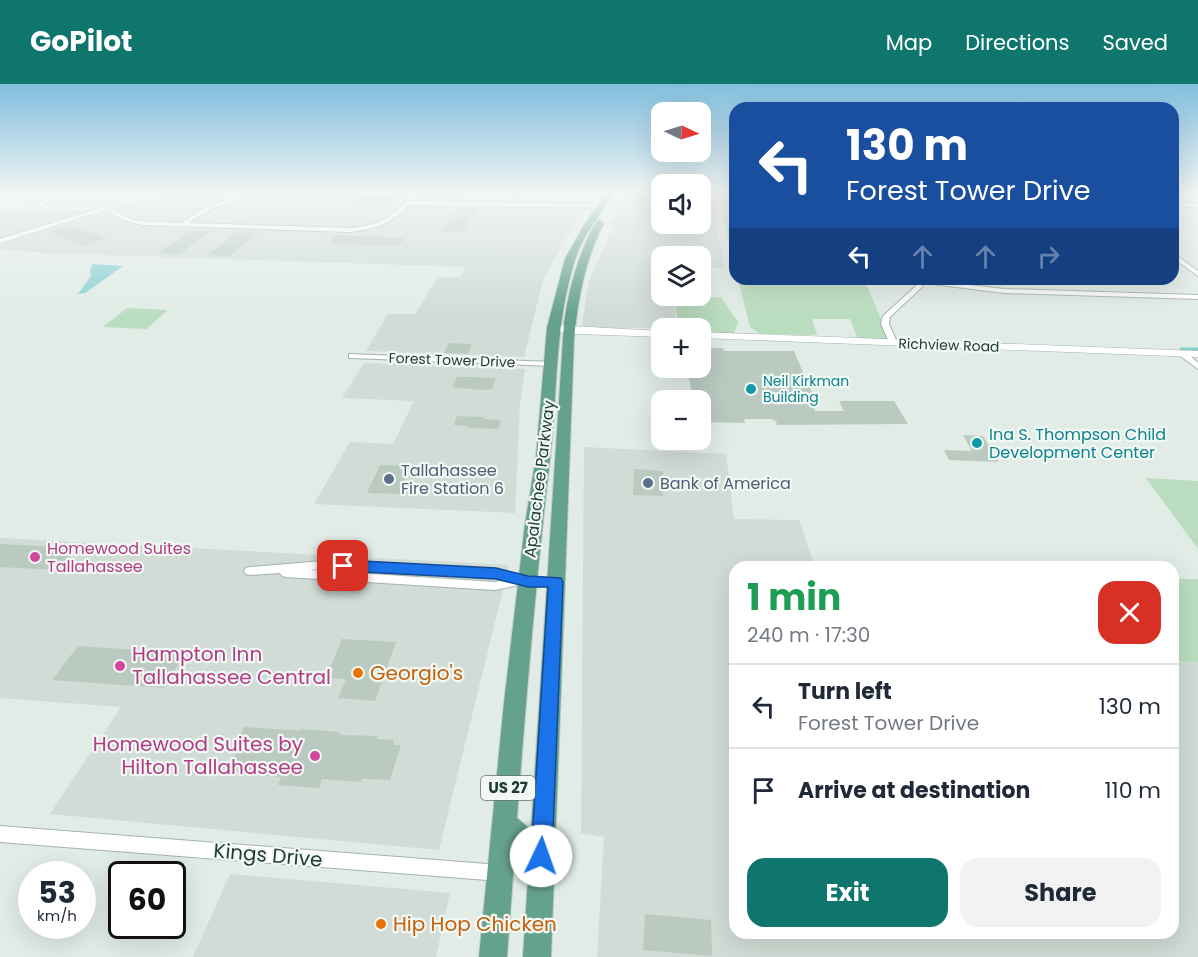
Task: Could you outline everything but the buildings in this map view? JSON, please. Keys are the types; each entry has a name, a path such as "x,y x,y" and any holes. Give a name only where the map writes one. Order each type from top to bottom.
{"main road":[{"name":"Apalachee Parkway","path":"493,957 533,524 543,457 552,364 553,328 559,298 574,249 584,235"},
{"name":"Apalachee Parkway","path":"537,957 569,330 573,301 584,260 595,235"},
{"path":"574,249 584,260"},
{"path":"561,486 543,457 564,443"},
{"path":"528,581 556,582"},
{"path":"505,823 541,856"}],"street":[{"path":"0,241 20,235"},
{"path":"1179,260 1198,274"},
{"path":"893,342 885,324 887,316 920,285"},
{"path":"959,285 1004,291 1198,297"},
{"path":"553,328 651,334"},
{"name":"Richview Road","path":"711,335 1198,354"},
{"path":"1182,353 1198,367"},
{"name":"Forest Tower Drive","path":"352,356 552,364"},
{"path":"323,565 496,573 528,581 495,586 250,571 323,565"},
{"name":"Kings Drive","path":"0,834 501,873"}],"shaded area":[{"path":"0,235 568,235 543,280 524,357 366,351 388,314 415,314 438,277 460,277 466,267 45,253 0,249"},
{"path":"609,235 718,235 725,268 711,267 711,246 651,246 651,306 675,306 675,318 651,318 651,328 594,328 582,325 589,281"},
{"path":"364,363 525,369 520,403 515,513 314,504 350,442 393,444 414,401 342,398"},
{"path":"584,447 726,454 734,519 799,520 813,561 729,561 729,939 1179,939 1179,661 1198,662 1198,957 597,957 604,837 581,833"},
{"path":"0,538 509,565 439,850 50,814 121,707 0,698"},
{"path":"230,874 450,893 436,957 193,957"}],"green space":[{"path":"740,285 867,285 890,340 858,339 850,319 812,319 817,335 760,334 750,327"},
{"path":"711,297 721,297 738,322 734,334 711,333 711,318 677,318 676,306 711,306"},
{"path":"127,308 168,310 146,329 103,327"},
{"path":"1146,478 1198,481 1198,549"},
{"path":"1179,579 1198,579 1198,662 1179,661"}],"water":[{"path":"93,264 123,266 85,293 78,294 91,276 90,270"}],"waterway":[{"path":"1181,349 1198,349"}],"place":[{"name":"Neil Kirkman Building","path":"751,389"},
{"name":"Ina S. Thompson Child Development Center","path":"977,443"},
{"name":"Tallahassee Fire Station 6","path":"389,479"},
{"name":"Bank of America","path":"648,483"},
{"name":"Homewood Suites Tallahassee","path":"35,557"},
{"name":"Hampton Inn Tallahassee Central","path":"120,666"},
{"name":"Georgio's","path":"358,673"},
{"name":"Homewood Suites by Hilton Tallahassee","path":"315,756"},
{"name":"Hip Hop Chicken","path":"381,924"}],"route":[{"path":"343,566 496,573 528,581 556,582 541,856"}]}
